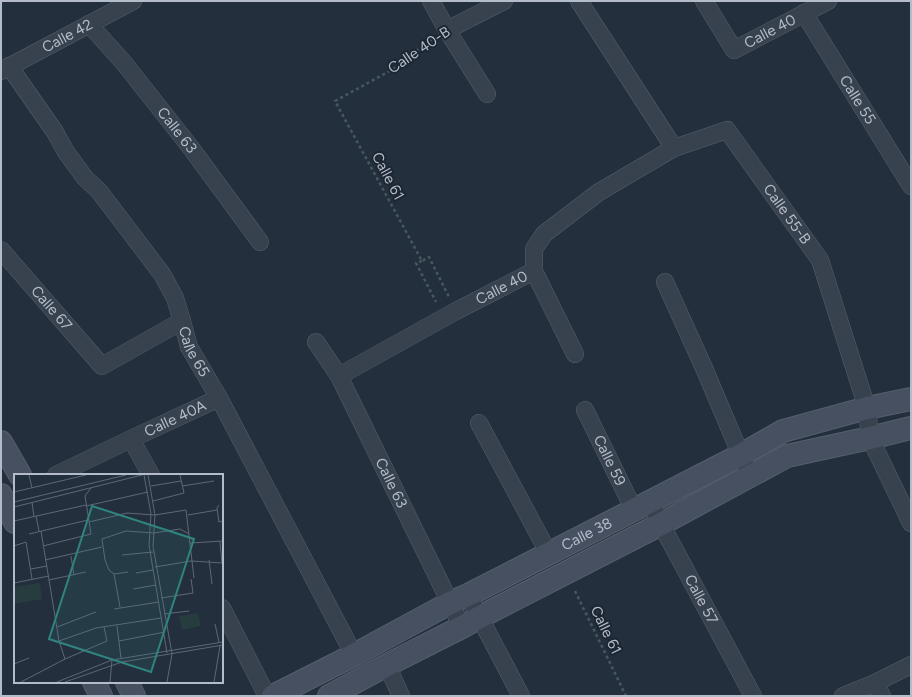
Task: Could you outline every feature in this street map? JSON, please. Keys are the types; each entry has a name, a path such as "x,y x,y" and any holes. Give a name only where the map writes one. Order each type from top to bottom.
{"street":[{"name":"Calle 42","path":"5,68 133,1"},
{"path":"431,1 447,30 487,94"},
{"name":"Calle 40-B","path":"447,30 504,1"},
{"path":"579,1 674,148"},
{"name":"Calle 40","path":"704,1 734,50 817,5"},
{"name":"Calle 55","path":"817,5 911,186"},
{"name":"Calle 63","path":"89,24 124,63 191,148 260,242"},
{"name":"Calle 65","path":"5,68 55,132 66,152 85,178 99,191 162,274 175,298 189,347 220,398 354,655"},
{"name":"Calle 55-B","path":"674,148 727,130 820,260 867,408 870,438 911,522"},
{"name":"Calle 40","path":"339,376 534,271 534,249 544,234 600,192 674,148"},
{"name":"Calle 67","path":"1,250 102,366 182,322"},
{"path":"534,271 575,354"},
{"path":"665,282 704,368 749,477"},
{"name":"Calle 63","path":"316,342 339,376 471,622 521,696"},
{"name":"Calle 40A","path":"58,474 220,398"},
{"name":"Calle 38","path":"273,696 741,455 783,431 867,408 911,399"},
{"name":"Calle 59","path":"585,410 642,506"},
{"path":"479,423 548,554"},
{"name":"Calle 38","path":"329,696 661,524 787,456 911,428"},
{"path":"131,439 150,474"},
{"path":"1,442 19,474"},
{"path":"1,495 14,520"},
{"name":"Calle 57","path":"642,506 661,524 753,696"},
{"path":"223,610 267,696"},
{"path":"387,665 401,696"},
{"path":"843,696 879,689 911,665"},
{"path":"94,683 101,696"},
{"path":"128,683 134,696"}],"path":[{"name":"Calle 40-B","path":"335,101 408,61 421,46 447,30"},
{"name":"Calle 61","path":"335,101 422,261 416,263 450,315"},
{"path":"422,261 429,257 450,315"},
{"name":"Calle 61","path":"566,573 626,696"}]}
